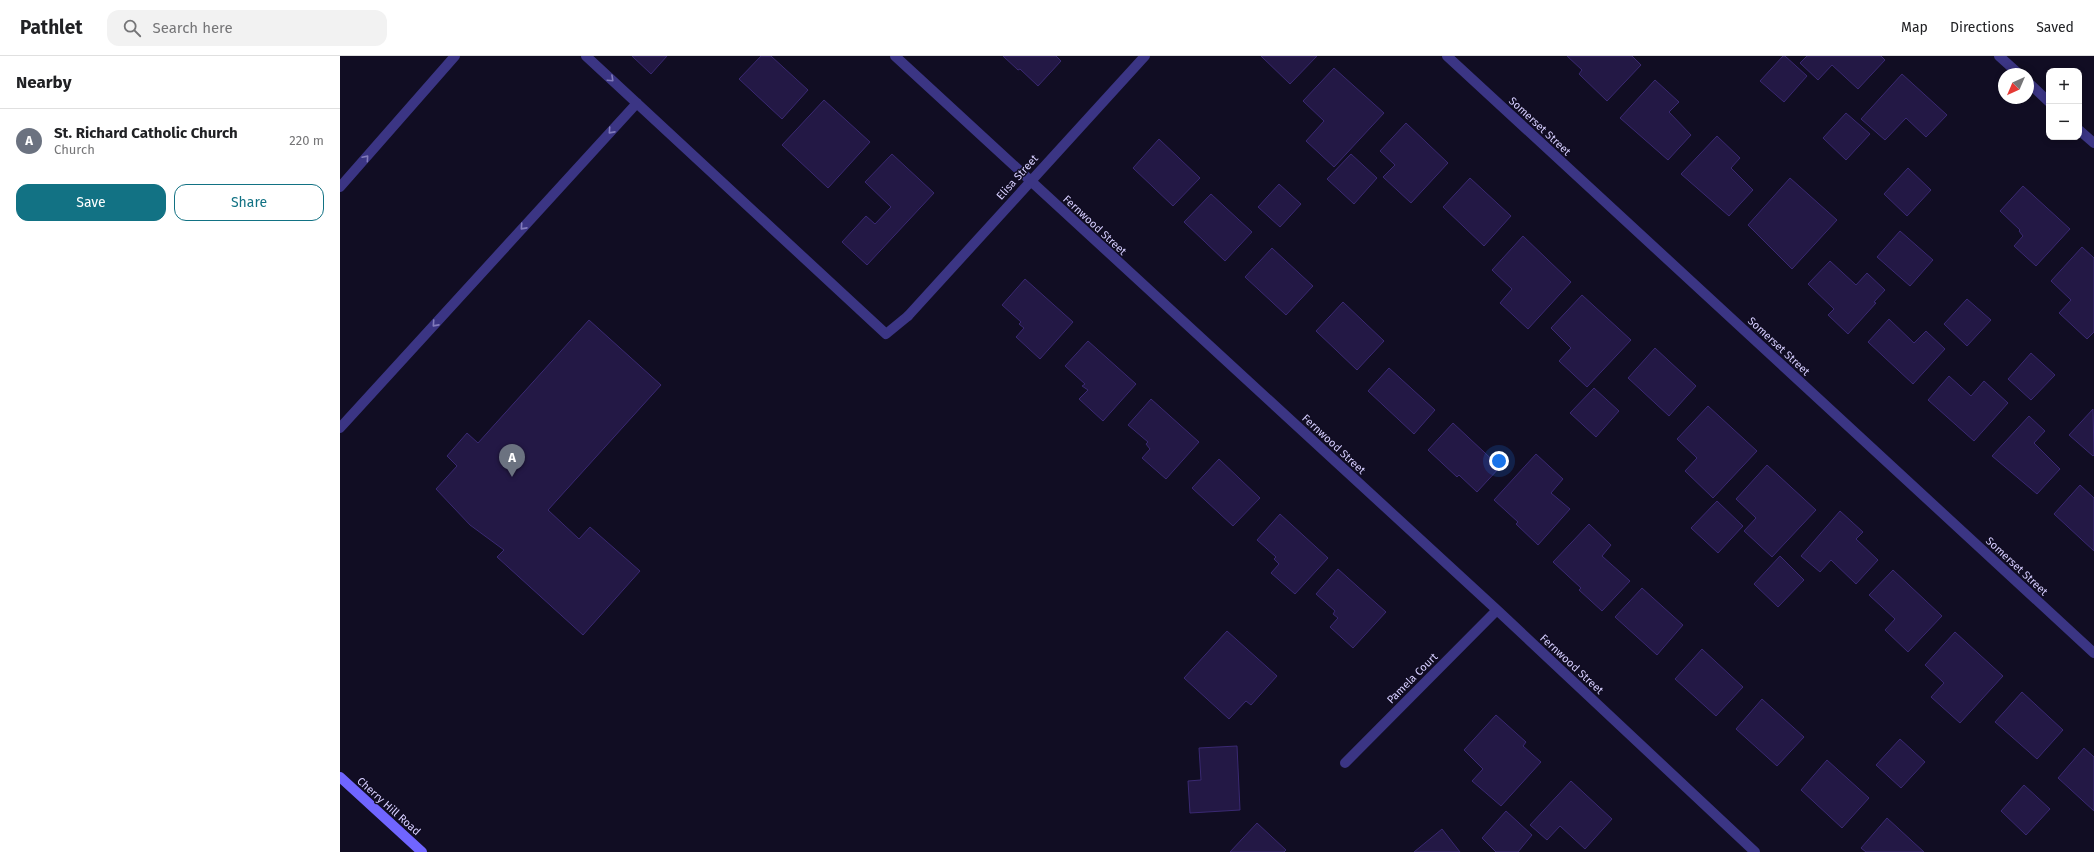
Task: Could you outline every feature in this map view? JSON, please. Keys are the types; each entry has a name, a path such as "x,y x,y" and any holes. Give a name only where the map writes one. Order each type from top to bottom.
{"main road":[{"name":"Cherry Hill Road","path":"340,777 422,852"}],"street":[{"path":"340,187 455,56"},
{"path":"340,428 637,103 586,56"},
{"name":"Fernwood Street","path":"895,56 1496,610 1754,852"},
{"name":"Elisa Street","path":"637,103 886,334 908,316 1145,56"},
{"name":"Somerset Street","path":"1447,56 2094,653"},
{"path":"1999,56 2012,68"},
{"path":"2034,88 2046,99"},
{"path":"2082,133 2094,143"},
{"name":"Pamela Court","path":"1345,763 1496,610"}],"building":[{"path":"632,56 667,56 651,74"},
{"path":"761,56 771,56 808,90 782,119 739,79"},
{"path":"1003,56 1056,56 1061,61 1038,86"},
{"path":"1261,56 1317,56 1290,84"},
{"path":"1567,56 1632,56 1641,65 1607,101 1579,74 1582,70"},
{"path":"1783,56 1785,56 1807,76 1784,102 1760,81"},
{"path":"1807,56 1881,56 1885,60 1858,89 1832,65 1818,80 1800,63"},
{"path":"1334,68 1384,113 1334,167 1306,141 1324,121 1303,101"},
{"path":"1902,74 1947,115 1926,137 1906,118 1885,140 1861,119"},
{"path":"1655,80 1679,102 1669,112 1691,135 1668,160 1620,118"},
{"path":"824,100 870,142 828,188 782,145"},
{"path":"1846,113 1870,134 1846,160 1823,138"},
{"path":"1406,123 1448,163 1411,203 1383,177 1395,165 1380,151"},
{"path":"1717,136 1740,158 1731,168 1753,190 1729,216 1681,174"},
{"path":"1159,139 1200,178 1173,206 1133,168"},
{"path":"892,154 934,193 867,265 842,242 866,216 875,224 891,207 865,182"},
{"path":"1351,154 1377,178 1354,204 1327,179"},
{"path":"1908,168 1931,190 1907,216 1884,194"},
{"path":"1470,178 1511,216 1484,246 1443,207"},
{"path":"1790,178 1837,220 1792,269 1748,225"},
{"path":"1279,184 1301,204 1280,227 1258,207"},
{"path":"2023,186 2070,229 2036,266 2014,246 2023,236 2019,231 2020,230 2000,211"},
{"path":"1211,194 1252,232 1225,261 1184,222"},
{"path":"1900,231 1933,260 1910,286 1877,257"},
{"path":"1523,236 1571,282 1528,329 1500,303 1512,289 1492,270"},
{"path":"2082,247 2094,258 2094,332 2087,339 2059,313 2071,300 2051,281"},
{"path":"1272,248 1313,286 1286,315 1245,277"},
{"path":"1830,261 1856,285 1867,273 1885,290 1874,302 1876,303 1848,334 1828,315 1834,309 1808,284"},
{"path":"1025,279 1073,322 1040,359 1016,337 1024,328 1019,324 1021,322 1002,305"},
{"path":"1582,295 1631,340 1587,387 1559,361 1571,348 1551,328"},
{"path":"1967,299 1991,320 1967,346 1944,324"},
{"path":"1343,302 1384,341 1357,370 1316,331"},
{"path":"1889,319 1914,343 1926,331 1945,349 1913,384 1868,342"},
{"path":"589,320 661,385 548,510 579,539 590,527 640,571 583,635 497,557 504,550 470,525 436,489 457,466 447,456 467,433 478,443"},
{"path":"1088,341 1136,384 1103,421 1079,399 1088,390 1082,386 1085,384 1065,366"},
{"path":"1655,348 1696,386 1669,416 1628,378"},
{"path":"2031,353 2055,375 2031,400 2008,379"},
{"path":"1389,368 1435,410 1414,434 1368,391"},
{"path":"1949,376 1971,396 1984,381 2008,403 1974,441 1928,400"},
{"path":"1594,388 1619,411 1596,437 1570,413"},
{"path":"1151,399 1199,442 1166,479 1142,458 1150,449 1146,444 1148,442 1128,425"},
{"path":"1708,406 1757,451 1713,498 1685,471 1697,458 1677,439"},
{"path":"2093,409 2094,455 2093,456 2069,435"},
{"path":"2029,416 2045,431 2034,443 2060,469 2037,494 1992,456"},
{"path":"1453,423 1500,467 1477,492 1459,475 1457,477 1428,450"},
{"path":"1536,454 1563,479 1551,493 1570,509 1538,545 1516,524 1518,522 1494,500"},
{"path":"1219,459 1260,498 1233,526 1192,488"},
{"path":"1767,465 1816,510 1772,557 1744,531 1756,518 1736,499"},
{"path":"2080,485 2094,498 2094,551 2054,514"},
{"path":"1717,501 1743,526 1718,553 1691,528"},
{"path":"1840,511 1863,532 1856,539 1878,560 1856,584 1831,560 1820,572 1801,556"},
{"path":"1280,514 1328,558 1295,594 1271,573 1279,564 1274,559 1276,557 1257,540"},
{"path":"1589,524 1611,545 1602,556 1630,581 1602,611 1579,590 1581,588 1553,562"},
{"path":"1780,556 1804,580 1778,607 1754,584"},
{"path":"1338,569 1386,612 1353,648 1330,627 1338,618 1333,614 1335,611 1316,594"},
{"path":"1893,570 1942,616 1908,652 1885,630 1895,619 1869,595"},
{"path":"1642,588 1683,625 1657,655 1615,617"},
{"path":"1227,631 1277,676 1251,705 1246,701 1229,719 1184,678"},
{"path":"1955,632 2003,676 1960,723 1931,697 1944,683 1925,665"},
{"path":"1702,649 1743,687 1716,716 1675,679"},
{"path":"2022,692 2063,730 2037,759 1995,722"},
{"path":"1762,699 1804,737 1777,766 1736,729"},
{"path":"1496,715 1526,742 1523,746 1541,762 1501,806 1472,781 1483,769 1464,750"},
{"path":"1900,739 1925,762 1901,788 1876,765"},
{"path":"1237,746 1240,810 1190,813 1188,781 1201,780 1199,748"},
{"path":"2084,748 2094,757 2094,811 2058,778"},
{"path":"1827,760 1869,798 1842,828 1801,790"},
{"path":"1571,781 1612,819 1585,849 1560,826 1547,840 1530,825"},
{"path":"2024,785 2050,809 2026,835 2001,811"},
{"path":"1506,811 1532,835 1518,852 1496,852 1482,838"},
{"path":"1887,818 1924,852 1866,852 1861,848"},
{"path":"1257,823 1286,850 1284,852 1230,852"},
{"path":"1442,829 1460,852 1414,852"}],"place":[{"name":"St. Richard Catholic Church","path":"512,477"}]}
